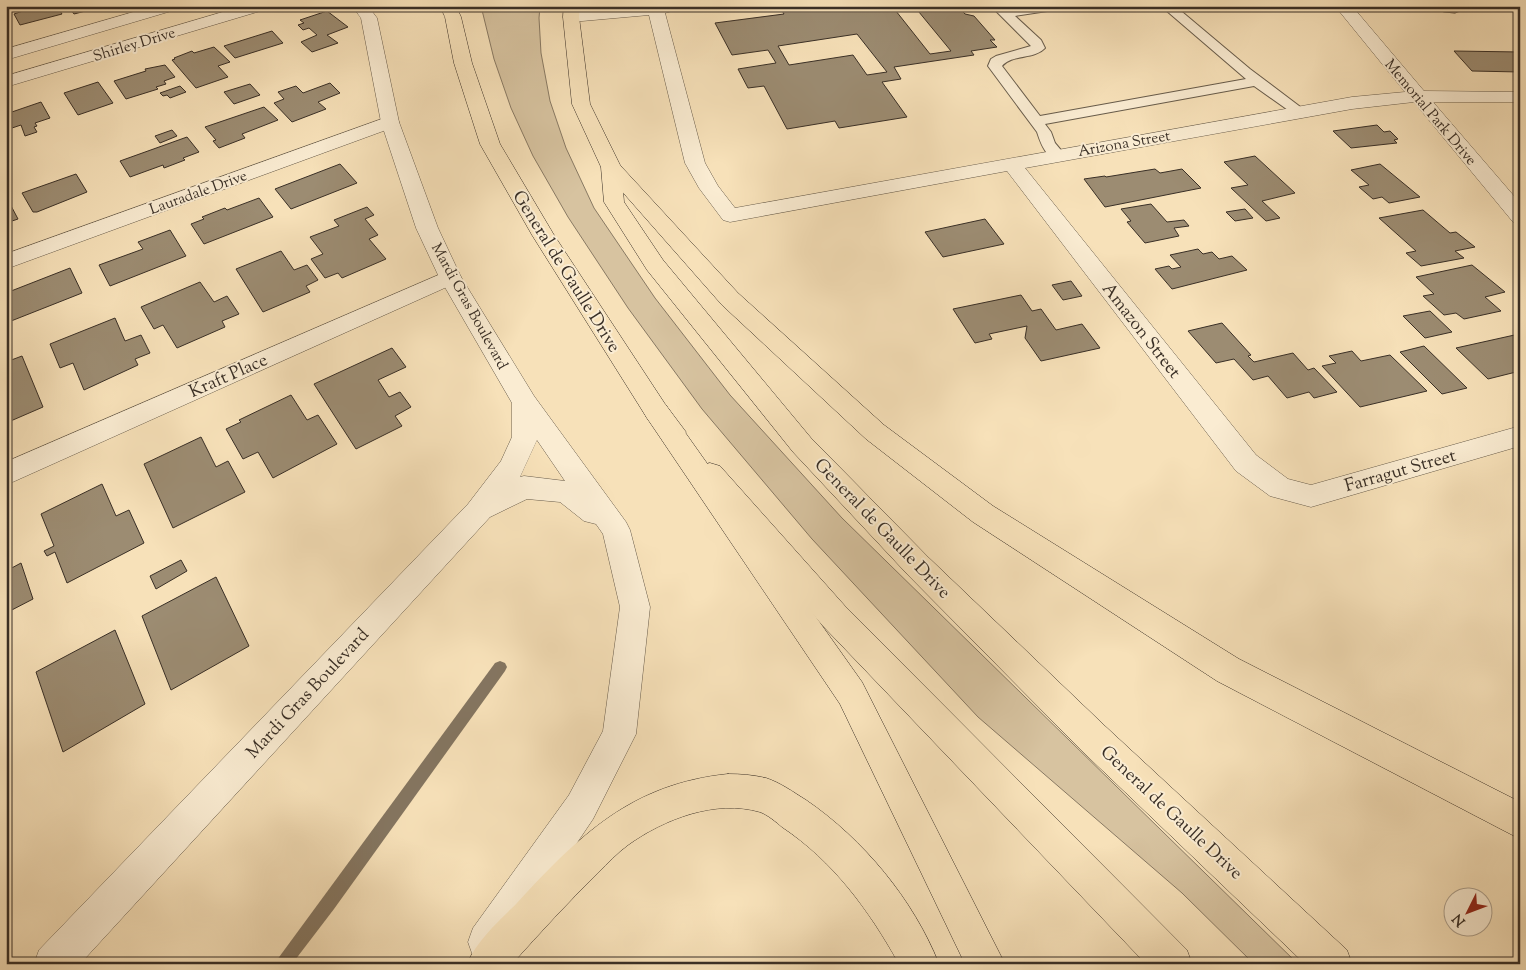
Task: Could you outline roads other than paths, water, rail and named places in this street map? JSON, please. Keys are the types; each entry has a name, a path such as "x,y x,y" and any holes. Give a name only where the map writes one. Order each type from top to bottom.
{"main road":[{"name":"General de Gaulle Drive","path":"448,6 453,17 463,63 490,144 543,235 656,411 834,616 1173,964"},
{"name":"General de Gaulle Drive","path":"572,12 581,104 611,168 614,202 655,265 802,445 918,566 1092,738 1333,964"},
{"path":"611,168 730,299 875,432 983,514 1228,670 1520,821"},
{"path":"656,411 851,693 986,964"},
{"path":"486,964 571,873 616,832 664,804 705,794 743,791 768,796 809,822 854,866 902,930 920,964"}],"street":[{"name":"Shirley Drive","path":"6,55 172,6"},
{"name":"Shirley Drive","path":"6,82 261,6"},
{"name":"Mardi Gras Boulevard","path":"360,6 369,18 390,122 427,228 450,277 525,404 616,530 635,607 619,734 582,807 472,964"},
{"name":"Memorial Park Drive","path":"1343,6 1520,217"},
{"name":"Arizona Street","path":"664,8 695,163 709,188 730,215 1352,103 1417,96 1520,97"},
{"path":"572,12 664,8"},
{"name":"Lauradale Drive","path":"6,262 390,122"},
{"name":"Amazon Street","path":"1012,164 1246,463 1280,488"},
{"name":"Kraft Place","path":"6,474 450,277"},
{"name":"Mardi Gras Boulevard","path":"53,964 478,512 512,467 525,437 525,404"},
{"name":"Farragut Street","path":"1280,488 1311,496 1520,436"},
{"path":"478,512 524,487 567,492 616,530"}],"lane":[{"path":"1001,10 1054,6"},
{"path":"1167,6 1184,18 1235,64 1300,112"},
{"path":"1001,10 1036,43 1038,48 1000,58 995,66 1036,121 1058,155"},
{"path":"1036,121 1257,81"}],"waterway":[{"path":"282,964 329,904 500,667"}]}
